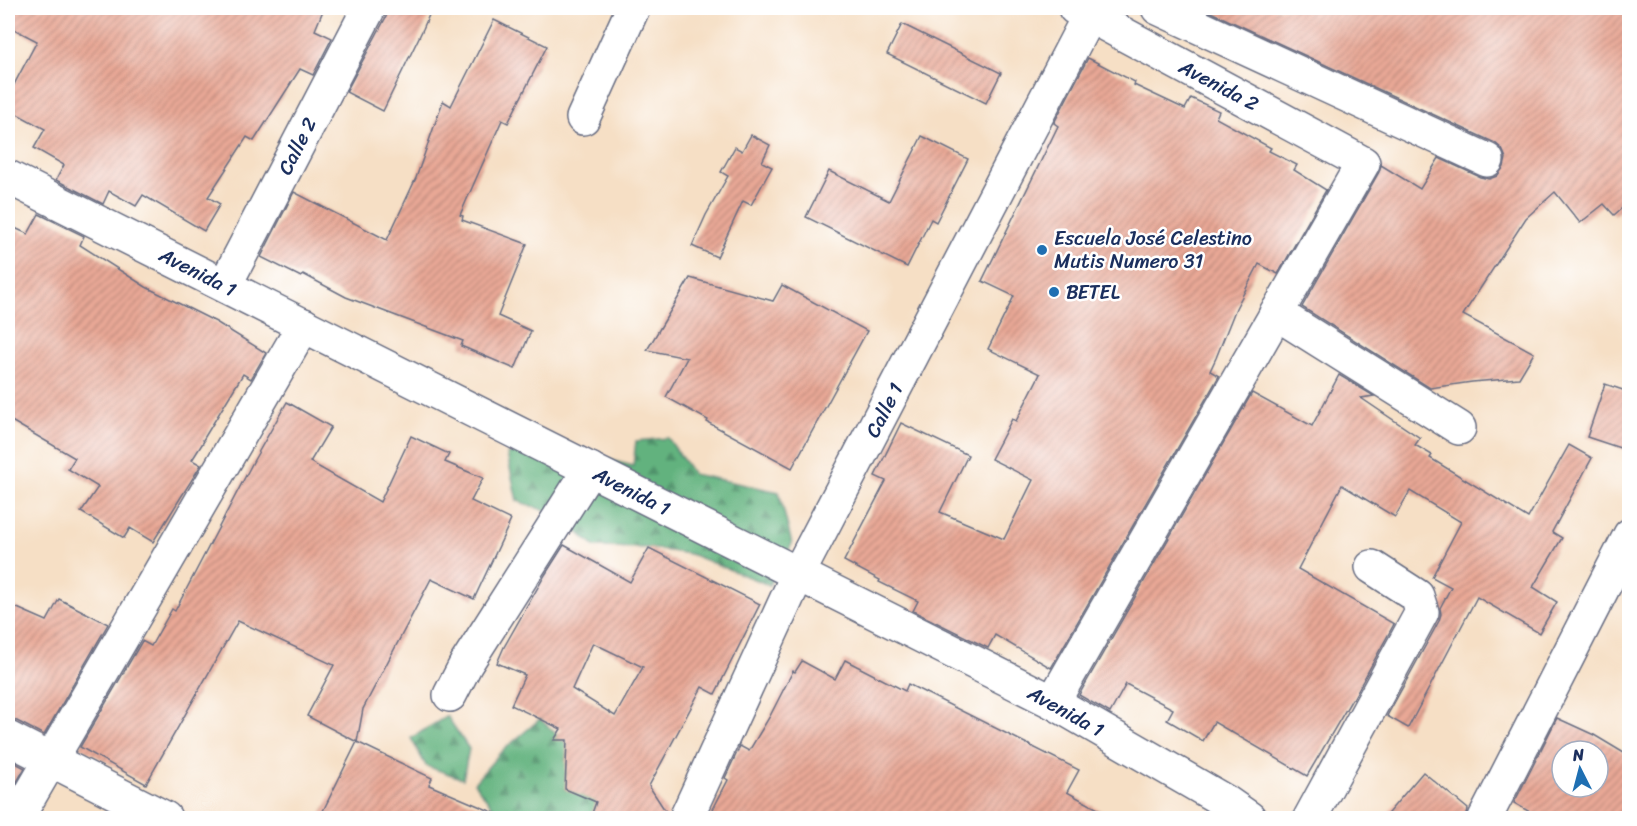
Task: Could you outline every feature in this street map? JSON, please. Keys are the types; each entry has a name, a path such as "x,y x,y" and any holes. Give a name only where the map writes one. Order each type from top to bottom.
{"street":[{"name":"Calle 2","path":"225,285 369,8"},
{"path":"583,118 633,8"},
{"path":"1158,8 1487,160"},
{"name":"Avenida 2","path":"1086,10 1363,163 1276,313"},
{"name":"Calle 1","path":"686,819 798,574 1086,10"},
{"name":"Avenida 1","path":"8,177 1053,702 1230,813"},
{"path":"1053,702 1276,313 1459,428"},
{"path":"16,819 304,325"},
{"path":"450,695 466,664 590,469"},
{"path":"1485,819 1629,535"},
{"path":"1310,819 1422,612 1417,596 1372,567"},
{"path":"8,738 165,819"}],"green space":[{"path":"668,438 693,474 779,492 792,544 769,585 690,554 649,548 595,547 558,515 517,501 507,454 556,446 633,466 636,441"},
{"path":"447,716 469,749 463,779 426,766 411,738"},
{"path":"540,719 579,755 602,818 520,818 499,815 474,783 500,753"}],"building":[{"path":"8,8 324,8 315,30 332,38 313,75 300,69 254,141 247,137 208,197 220,204 204,231 143,195 136,206 109,191 103,204 56,180 64,165 34,148 45,129 8,109 8,96 37,41 8,26"},
{"path":"388,8 432,8 383,111 346,92 386,17"},
{"path":"1202,8 1629,8 1629,202 1614,215 1604,204 1580,223 1555,192 1526,218 1463,315 1534,353 1519,378 1430,388 1302,307 1381,165 1420,189 1439,158 1480,177 1489,179 1497,176 1504,167 1506,158 1502,149 1495,143"},
{"path":"494,20 547,46 508,123 502,120 460,215 463,216 462,220 527,244 498,316 531,331 515,369 461,346 463,341 346,297 303,274 301,277 261,257 294,192 387,240 416,178 443,101 451,106"},
{"path":"902,24 1001,73 986,103 887,54"},
{"path":"1088,58 1135,82 1134,85 1185,109 1191,98 1219,111 1216,118 1271,148 1269,151 1297,165 1294,170 1326,190 1278,274 1259,264 1236,308 1210,371 1219,376 1051,668 995,635 988,648 913,611 918,601 879,582 880,580 844,561 886,481 875,476 901,423 968,455 940,512 1004,539 1033,480 991,459 1012,419 1016,421 1040,374 988,349 1014,296 982,281 1058,126 1054,123"},
{"path":"751,135 770,145 762,162 772,167 751,205 743,201 717,257 692,246 728,176 721,172 735,147 742,151"},
{"path":"922,136 968,159 936,222 931,219 907,267 806,217 829,171 889,201"},
{"path":"39,214 84,236 80,245 146,287 216,322 266,353 251,379 243,374 203,440 192,460 201,465 153,542 130,528 124,538 81,512 98,487 68,469 75,458 8,419 8,225 28,234"},
{"path":"690,278 773,301 782,285 867,331 792,468 666,397 687,358 647,350"},
{"path":"1339,375 1374,396 1361,398 1420,438 1415,445 1432,455 1430,458 1528,518 1569,445 1592,458 1552,532 1562,538 1533,587 1557,602 1539,633 1477,597 1408,728 1387,716 1439,621 1440,608 1451,587 1432,577 1461,522 1410,491 1395,517 1342,485 1298,569 1394,624 1307,776 1214,722 1203,741 1167,720 1173,709 1126,684 1110,713 1079,695 1252,393 1312,426"},
{"path":"1605,384 1629,392 1629,451 1587,437"},
{"path":"287,402 331,427 310,462 380,502 411,436 449,454 445,462 483,478 471,501 511,520 474,599 431,579 363,709 357,742 307,716 334,665 238,621 146,784 80,747 142,641 151,646 172,609 175,611"},
{"path":"564,545 630,582 649,548 760,604 715,694 702,687 649,786 668,815 667,819 590,819 596,802 565,789 567,740 554,740 561,729 511,705 525,675 497,663","holes":["593,643 643,667 615,716 572,689"]},
{"path":"59,599 108,624 44,735 17,721 8,719 8,604 47,621"},
{"path":"845,660 905,691 908,684 1079,770 1067,792 1116,819 708,819 728,780 725,778 740,746 749,751 793,671 795,672 802,661 835,679"},
{"path":"1557,718 1601,739 1550,739 1550,799 1610,799 1610,745 1629,756 1629,819 1542,819 1514,803"},
{"path":"357,742 432,778 429,785 509,819 319,819"},
{"path":"8,759 25,768 8,797"},
{"path":"1423,772 1468,809 1466,819 1383,819"}],"place":[{"name":"Escuela José Celestino Mutis Numero 31","path":"1042,250"},
{"name":"BETEL","path":"1054,292"}]}
